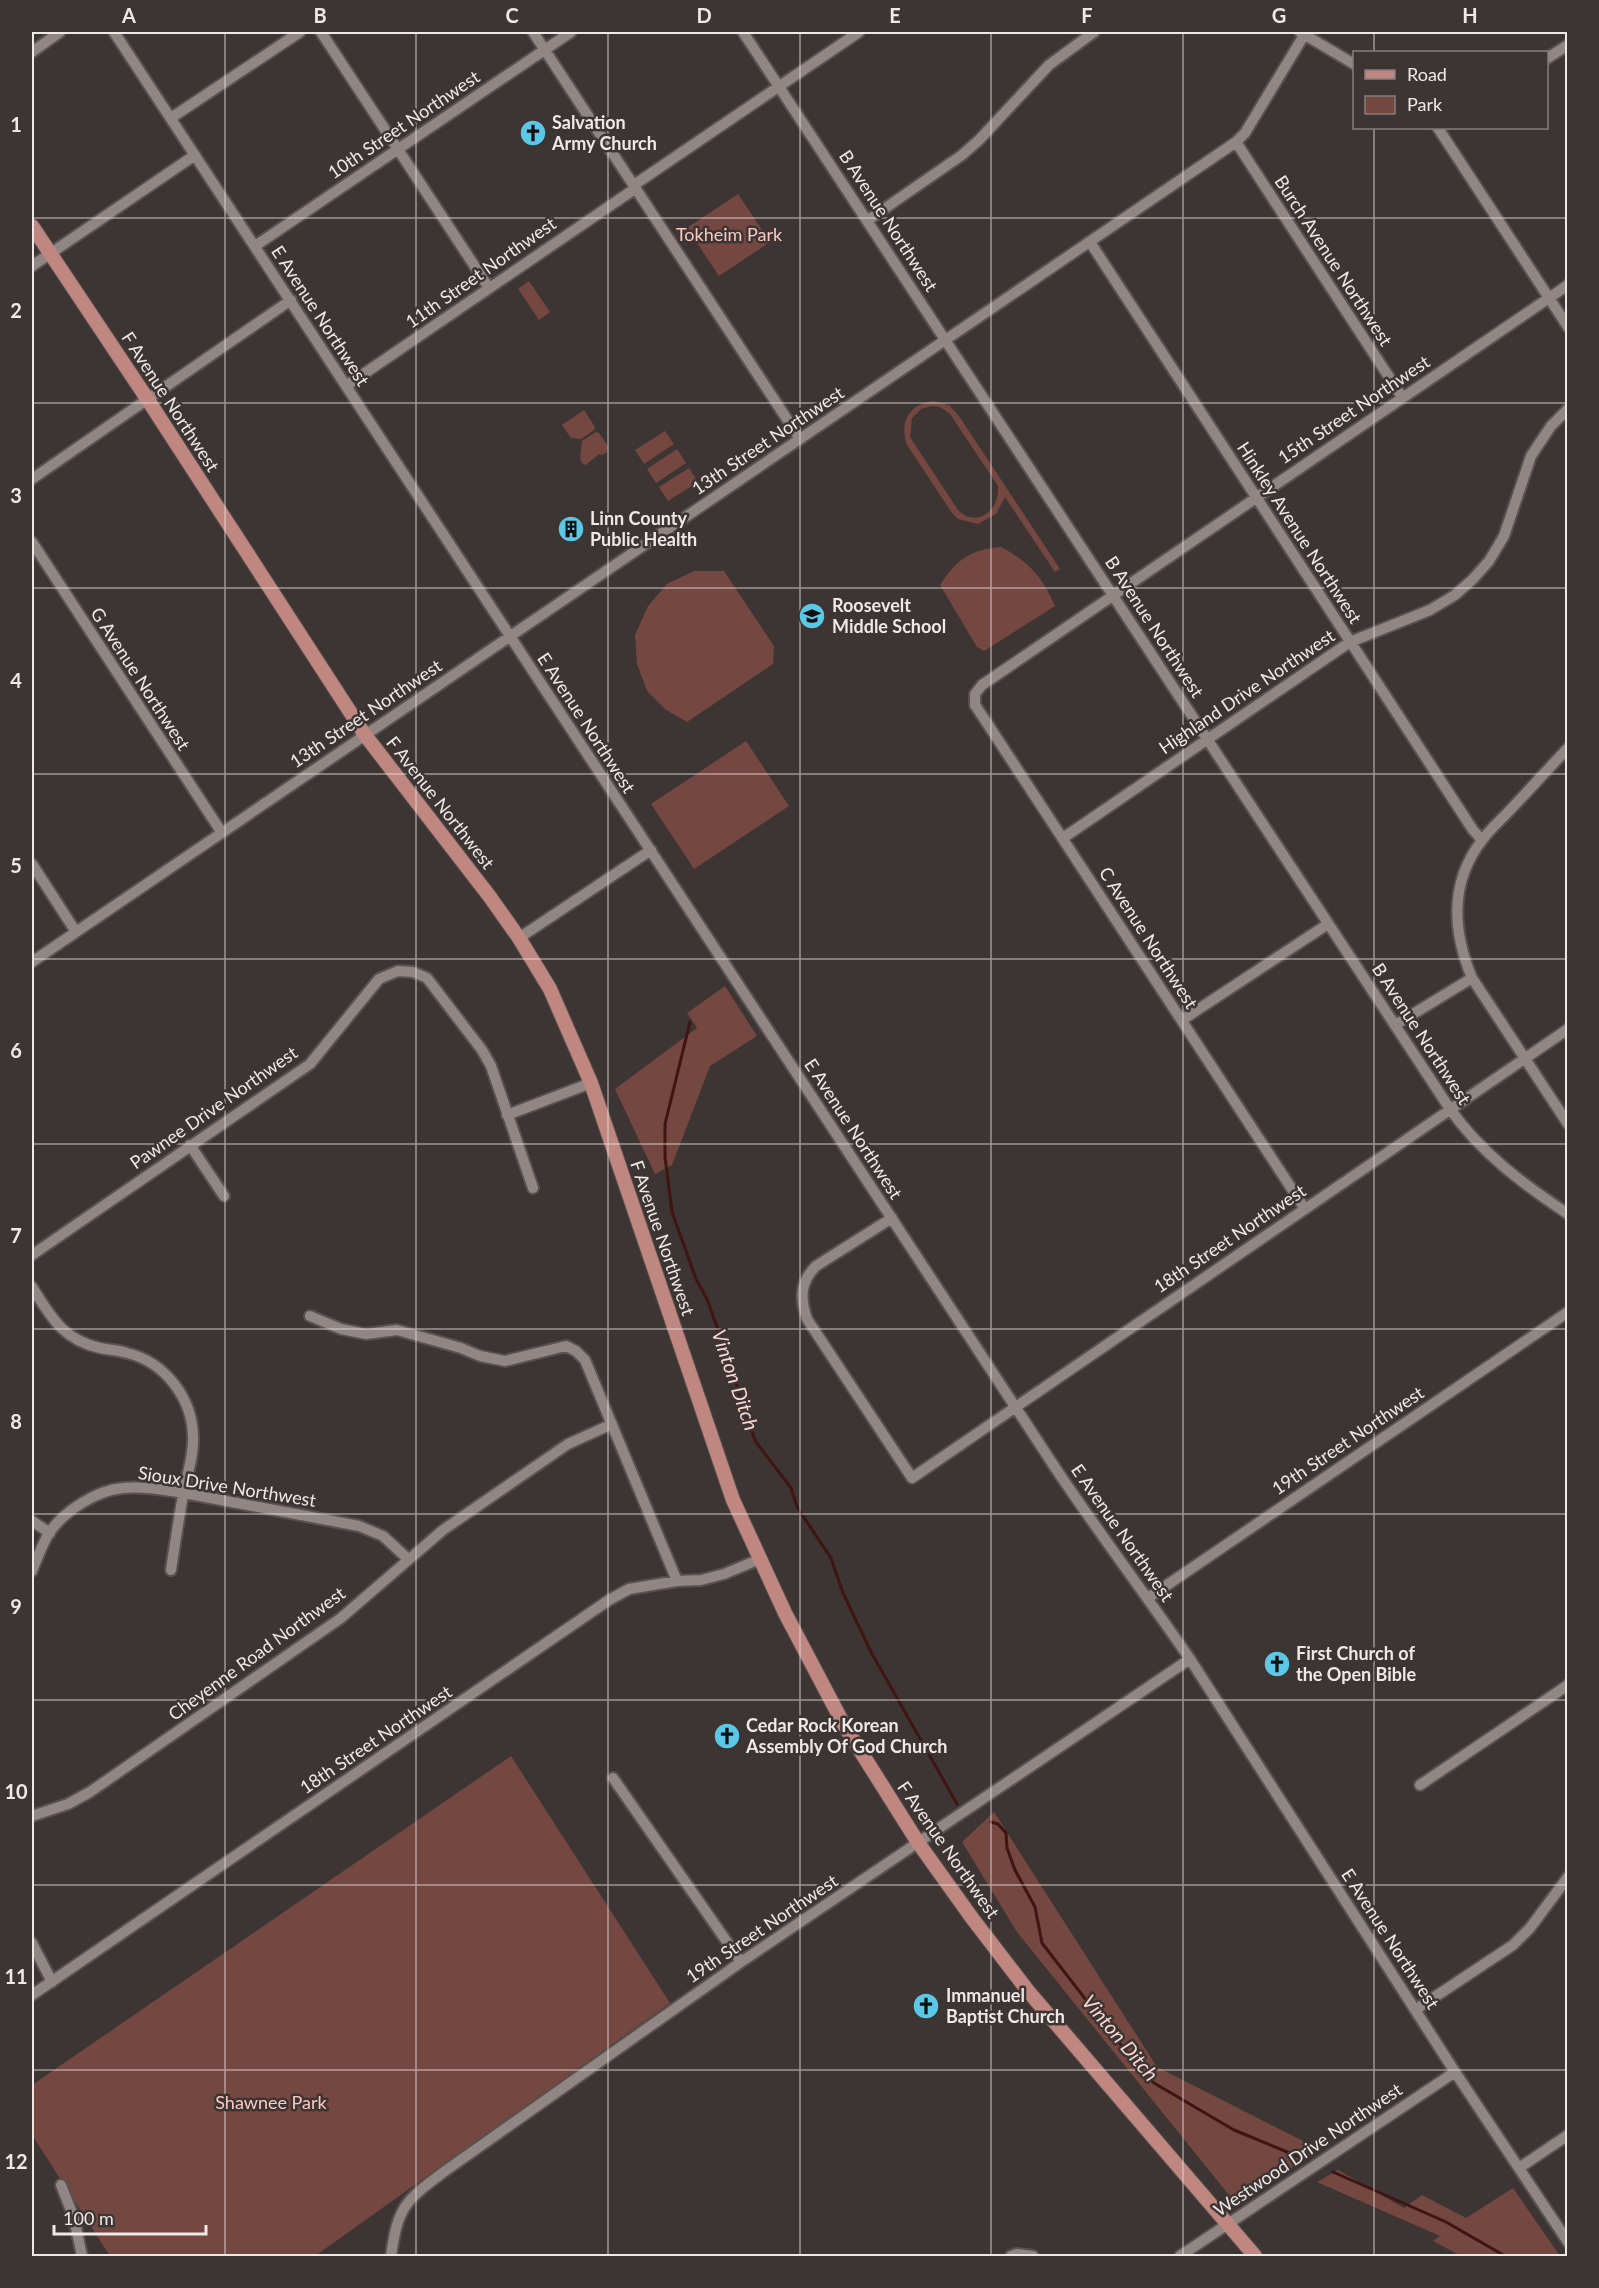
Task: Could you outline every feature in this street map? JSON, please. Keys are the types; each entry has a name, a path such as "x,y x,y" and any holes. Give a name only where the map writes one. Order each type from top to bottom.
{"main road":[{"name":"F Avenue Northwest","path":"32,225 364,735 490,897 519,938 550,989 591,1083 729,1489 760,1559 819,1680 844,1725 919,1844 1028,1991 1255,2256"}],"street":[{"path":"32,52 60,32"},
{"name":"E Avenue Northwest","path":"114,32 1099,1533 1190,1659 1455,2072 1568,2242"},
{"path":"171,118 300,32"},
{"path":"321,32 489,288"},
{"path":"533,32 800,439"},
{"name":"10th Street Northwest","path":"255,246 571,32"},
{"name":"B Avenue Northwest","path":"743,32 1450,1109 1467,1133 1490,1156 1521,1183 1568,1214"},
{"name":"11th Street Northwest","path":"346,386 859,32"},
{"path":"868,220 979,140 1049,64 1094,32"},
{"path":"1303,32 1353,63"},
{"name":"13th Street Northwest","path":"32,962 1236,142 1245,133 1303,32"},
{"path":"1548,58 1568,45"},
{"path":"1440,129 1568,327"},
{"name":"Burch Avenue Northwest","path":"1236,142 1402,397"},
{"path":"32,266 195,155"},
{"name":"Hinkley Avenue Northwest","path":"1090,242 1473,830 1482,840"},
{"name":"15th Street Northwest","path":"982,685 1568,285"},
{"path":"32,479 291,300"},
{"name":"Highland Drive Northwest","path":"1063,838 1350,642 1430,610 1455,596 1489,561 1504,536 1531,456 1551,426 1568,409"},
{"name":"G Avenue Northwest","path":"32,543 222,833"},
{"name":"C Avenue Northwest","path":"982,685 975,694 975,705 1305,1209"},
{"path":"1568,748 1482,840 1467,864 1459,887 1456,908 1461,951 1472,978 1568,1124"},
{"path":"519,938 651,850"},
{"path":"32,864 76,932"},
{"path":"1182,1020 1328,924"},
{"name":"Pawnee Drive Northwest","path":"32,1255 310,1064 380,979 398,971 413,972 427,978 439,992 482,1050 491,1066 507,1115"},
{"path":"1395,1025 1472,978"},
{"name":"18th Street Northwest","path":"892,1218 816,1266 808,1275 802,1288 801,1302 807,1319 912,1478 1568,1029"},
{"path":"533,1188 507,1115 591,1083"},
{"path":"190,1145 224,1196"},
{"path":"32,1287 57,1326 75,1340 99,1348 129,1353 153,1364 174,1382 189,1411 193,1436 171,1570"},
{"name":"19th Street Northwest","path":"1148,1598 1568,1312"},
{"path":"310,1316 340,1329 366,1334 397,1330 461,1348 480,1356 505,1361 566,1346 576,1351 585,1360 677,1581"},
{"name":"Cheyenne Road Northwest","path":"32,1816 68,1804 100,1785 341,1618 443,1530 568,1444 612,1424"},
{"name":"Sioux Drive Northwest","path":"32,1571 50,1533 64,1516 101,1494 122,1488 155,1488 359,1526 383,1536 408,1559"},
{"path":"32,1521 50,1533"},
{"name":"18th Street Northwest","path":"32,1995 609,1600 629,1590 677,1581 701,1580 724,1574 760,1559"},
{"name":"19th Street Northwest","path":"391,2256 400,2214 416,2193 741,1962 1190,1659"},
{"path":"1420,1785 1568,1685"},
{"path":"613,1778 741,1962"},
{"path":"1415,2010 1513,1945 1530,1929 1568,1877"},
{"path":"32,1943 52,1982"},
{"name":"Westwood Drive Northwest","path":"1180,2256 1455,2072"},
{"path":"1519,2168 1568,2135"},
{"path":"61,2185 74,2218 82,2256"},
{"path":"1011,2256 1017,2254 1032,2256"}],"green space":[{"name":"Tokheim Park","path":"738,194 770,242 719,276 687,228"},
{"path":"529,281 550,312 539,320 518,289"},
{"path":"933,401 949,405 959,416 1060,569 1055,572 1005,497 996,514 978,524 958,519 952,513 907,445 905,437 905,422 908,416 912,410","holes":["932,406 940,407 950,414 998,486 995,503 986,514 980,517 973,518 958,510 910,437 912,418 921,409"]},
{"path":"584,410 595,427 594,430 581,439 571,438 562,425"},
{"path":"665,431 674,444 644,464 635,450"},
{"path":"596,432 608,446 607,452 599,454 586,465 583,464 580,459 582,441"},
{"path":"677,449 686,463 656,483 647,469"},
{"path":"689,468 698,482 668,501 659,487"},
{"path":"1001,547 1034,571 1055,606 984,651 977,647 940,585 965,557 981,550"},
{"path":"694,571 724,571 774,646 773,664 687,722 666,710 647,691 637,664 635,635 648,606 667,584"},
{"path":"746,741 789,806 694,869 651,804"},
{"path":"725,986 757,1036 710,1066 672,1165 655,1174 615,1089 697,1028 687,1013"},
{"name":"Shawnee Park","path":"511,1756 670,2003 315,2256 110,2256 32,2135 32,2085"},
{"path":"994,1812 1157,2067 1319,2149 1237,2205 1017,1932 962,1842"},
{"path":"1338,2170 1404,2208 1422,2195 1466,2218 1513,2188 1560,2256 1461,2256 1433,2241 1440,2236 1317,2182"}],"waterway":[{"name":"Vinton Ditch","path":"690,1022 665,1124 665,1157 672,1212 696,1279 707,1299 756,1442 791,1488 797,1507 831,1558 843,1593 871,1652 957,1804"},
{"name":"Vinton Ditch","path":"991,1822 998,1824 1006,1833 1007,1848 1015,1870 1035,1907 1042,1943 1124,2049 1154,2083 1234,2130 1304,2159"},
{"name":"Vinton Ditch","path":"1333,2172 1446,2222 1505,2256"}],"place":[{"name":"Salvation Army Church","path":"533,133"},
{"name":"Linn County Public Health","path":"571,529"},
{"name":"Roosevelt Middle School","path":"812,616"},
{"name":"First Church of the Open Bible","path":"1277,1664"},
{"name":"Cedar Rock Korean Assembly Of God Church","path":"727,1736"},
{"name":"Immanuel Baptist Church","path":"926,2006"}]}
